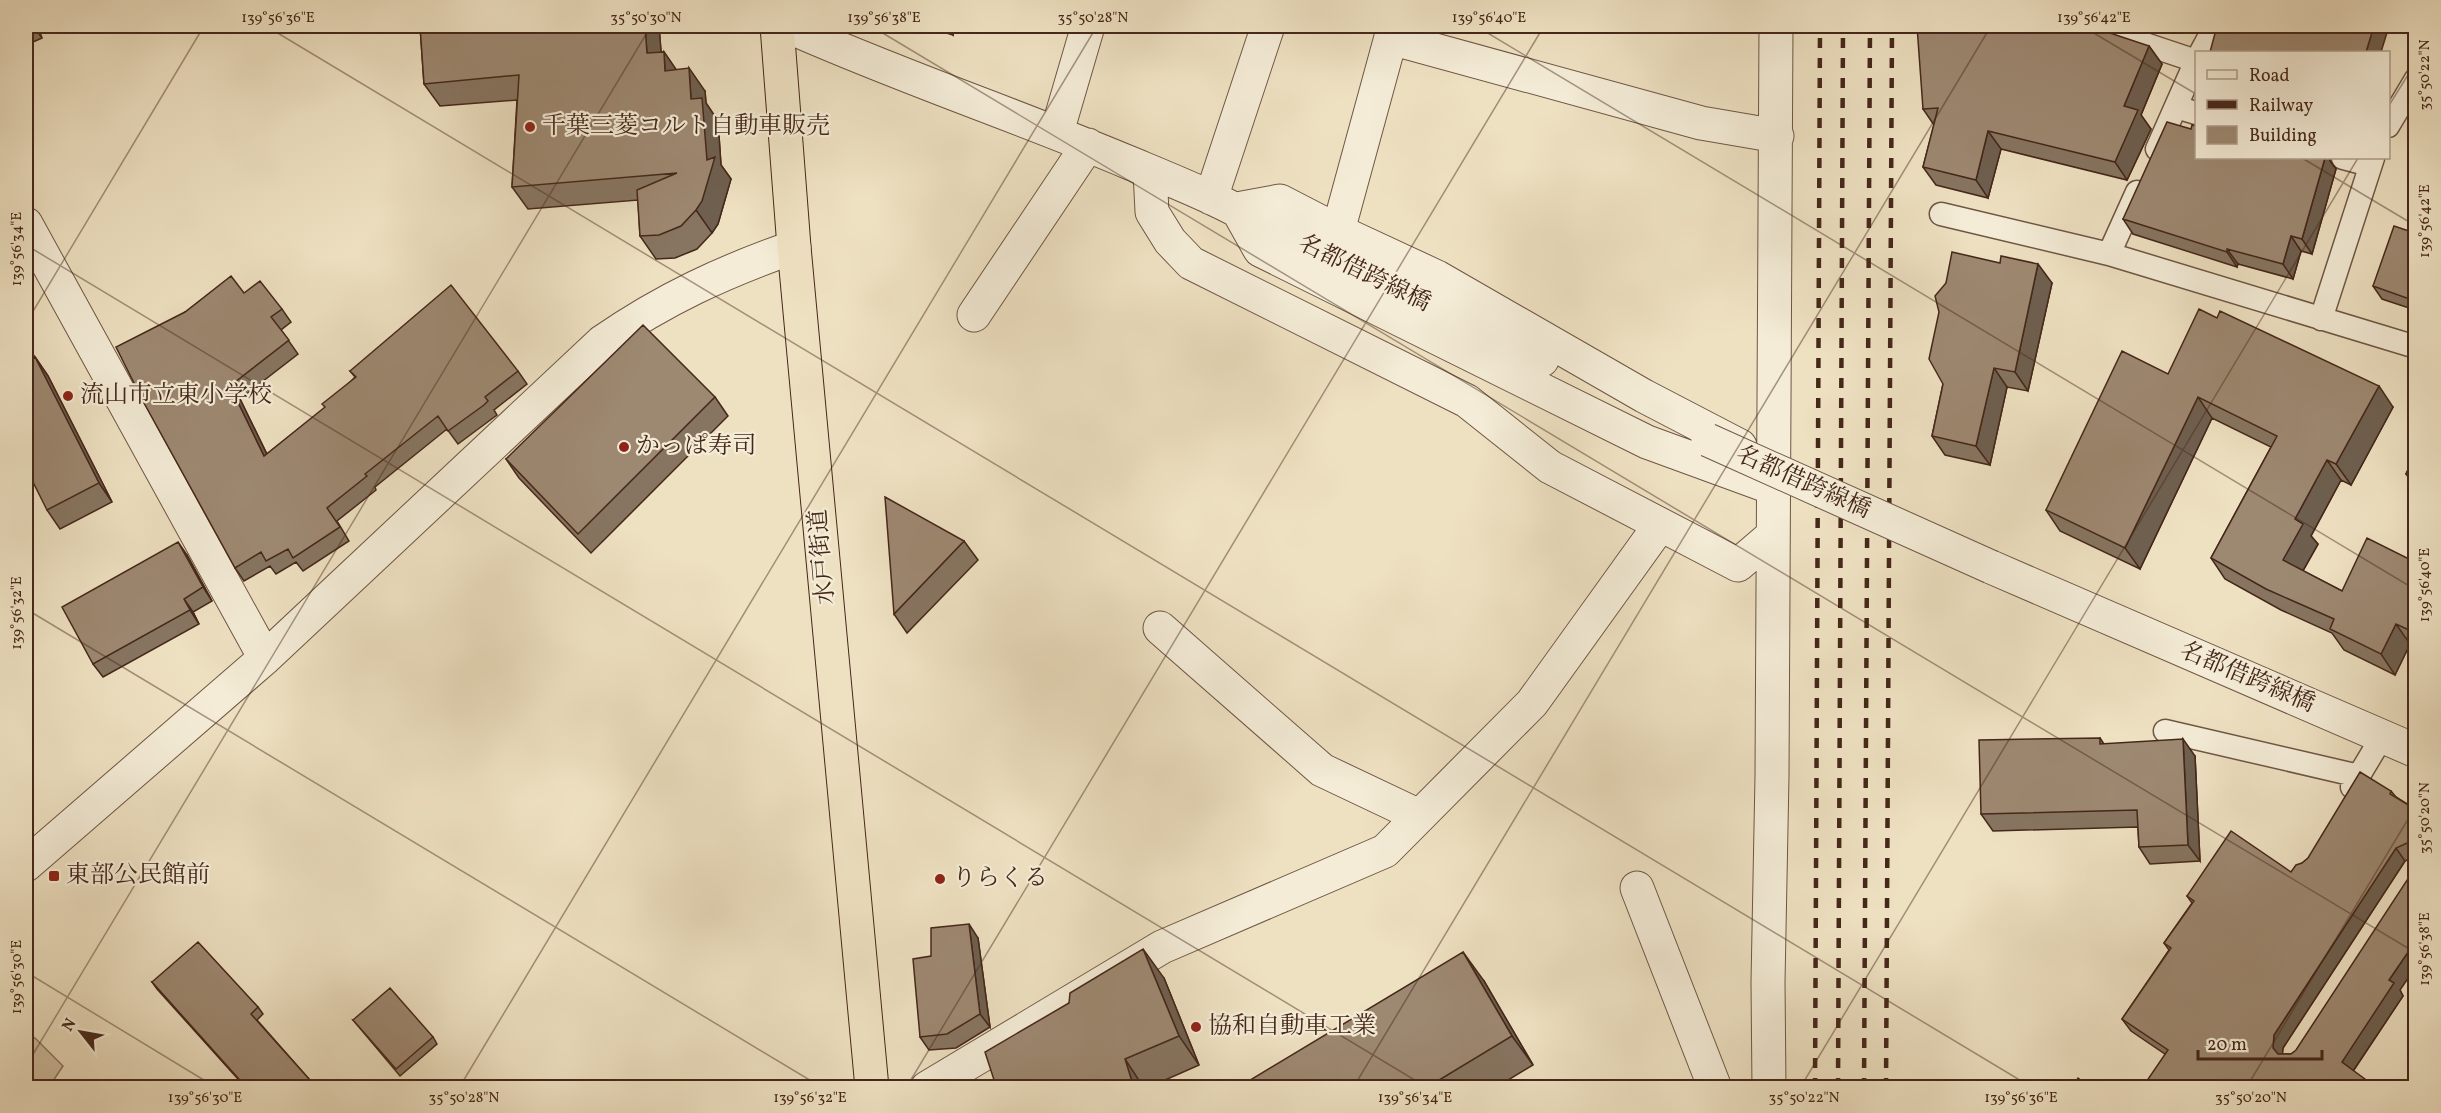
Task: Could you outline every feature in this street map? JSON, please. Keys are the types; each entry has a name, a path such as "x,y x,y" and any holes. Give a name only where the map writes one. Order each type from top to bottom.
{"highway":[{"name":"水戸街道","path":"777,26 794,247 872,1088"}],"street":[{"name":"名都借跨線橋","path":"787,26 891,70 1057,132 1224,204 1270,229 1708,440 1991,567 2415,751"},
{"path":"1057,132 1088,26"},
{"path":"1224,204 1268,26"},
{"path":"1769,1088 1776,26"},
{"path":"1338,231 1392,32 1701,123 1777,136"},
{"path":"974,315 1088,145"},
{"path":"1150,172 1152,212 1170,242 1191,263 1467,401 1550,467 1737,565 1773,535"},
{"path":"1224,204 1280,201 1437,277 1644,396 1773,476"},
{"path":"1224,204 1260,250 1647,442 1773,476"},
{"path":"26,224 265,658"},
{"path":"26,865 265,658 602,342 666,300 730,270 794,247"},
{"path":"927,1088 1162,947 1385,851 1532,704 1660,525"},
{"path":"1160,628 1322,770 1419,816"},
{"path":"1637,888 1715,1088"}],"lane":[{"path":"2091,26 2195,61"},
{"path":"2202,51 2215,26"},
{"path":"2109,254 2186,110 2195,66"},
{"path":"2390,123 2415,79"},
{"path":"2321,319 2371,161 2352,159"},
{"path":"1941,214 2109,254 2415,347"},
{"path":"2165,731 2359,776"},
{"path":"2341,805 2382,737"}],"shaded area":[{"path":"26,1033 35,1038 63,1066 49,1087 26,1087"}],"building":[{"path":"420,26 645,26 647,53 664,52 665,71 689,68 691,99 702,98 707,160 715,157 702,201 681,226 659,235 640,236 637,190 677,173 512,187 519,75 424,84"},
{"path":"1917,26 2089,26 2149,46 2124,106 2138,110 2115,162 1988,131 1976,180 1923,167 1938,108 1923,109"},
{"path":"2217,26 2374,26 2366,51 2210,51"},
{"path":"2167,122 2191,129 2192,125 2195,126 2195,159 2325,159 2302,239 2291,236 2283,264 2227,249 2227,252 2123,219"},
{"path":"2394,226 2415,233 2415,301 2373,286"},
{"path":"1952,252 2000,263 2001,256 2038,264 2015,372 1994,368 1976,446 1932,436 1943,384 1929,359 1939,312 1935,296 1946,283"},
{"path":"231,276 244,293 260,281 282,309 271,317 289,340 230,386 264,456 325,407 322,404 356,377 350,371 451,285 518,371 485,397 488,401 484,405 448,431 438,416 365,474 367,476 327,508 340,527 293,558 288,549 266,561 261,552 235,568 144,403 116,347 185,312"},
{"path":"2199,309 2217,318 2220,311 2379,386 2336,464 2327,460 2295,519 2303,524 2283,560 2342,591 2367,538 2415,562 2415,621 2411,631 2396,624 2381,654 2330,629 2334,619 2266,589 2211,558 2277,436 2198,397 2125,548 2046,510 2122,351 2168,374"},
{"name":"かっぱ寿司","path":"643,325 715,397 578,534 506,459"},
{"path":"35,357 99,483 47,510 26,468 26,362"},
{"path":"2415,455 2415,479 2406,474"},
{"path":"885,497 964,541 894,614"},
{"path":"178,542 203,587 184,599 190,610 93,664 62,607"},
{"path":"2100,738 2100,744 2183,739 2188,845 2139,847 2137,810 1981,814 1979,740"},
{"path":"2360,772 2415,809 2415,845 2407,843 2396,848 2274,1035 2273,1048 2278,1054 2291,1054 2296,1050 2415,868 2415,942 2389,980 2394,983 2342,1062 2377,1088 2142,1088 2168,1050 2122,1019 2171,948 2164,943 2194,901 2187,896 2231,831 2291,872 2296,865 2308,858"},
{"path":"969,924 980,1014 947,1034 920,1037 913,959 931,956 931,928"},
{"path":"198,942 258,1007 251,1014 317,1088 247,1088 152,982"},
{"path":"1143,949 1179,1036 1125,1059 1134,1088 993,1088 996,1086 985,1052 1069,1003 1070,993"},
{"path":"1463,952 1512,1036 1426,1088 1237,1088"},
{"path":"390,988 433,1037 396,1069 353,1020"},
{"path":"2078,1078 2091,1088 2072,1088"}],"railway":[{"path":"1815,1088 1820,26"},
{"path":"1838,1088 1843,26"},
{"path":"1864,1088 1870,26"},
{"path":"1886,1088 1892,26"}],"place":[{"name":"千葉三菱コルト自動車販売","path":"530,127"},
{"name":"流山市立東小学校","path":"68,396"},
{"name":"かっぱ寿司","path":"624,447"},
{"name":"東部公民館前","path":"54,876"},
{"name":"りらくる","path":"940,879"},
{"name":"協和自動車工業","path":"1196,1027"}]}
